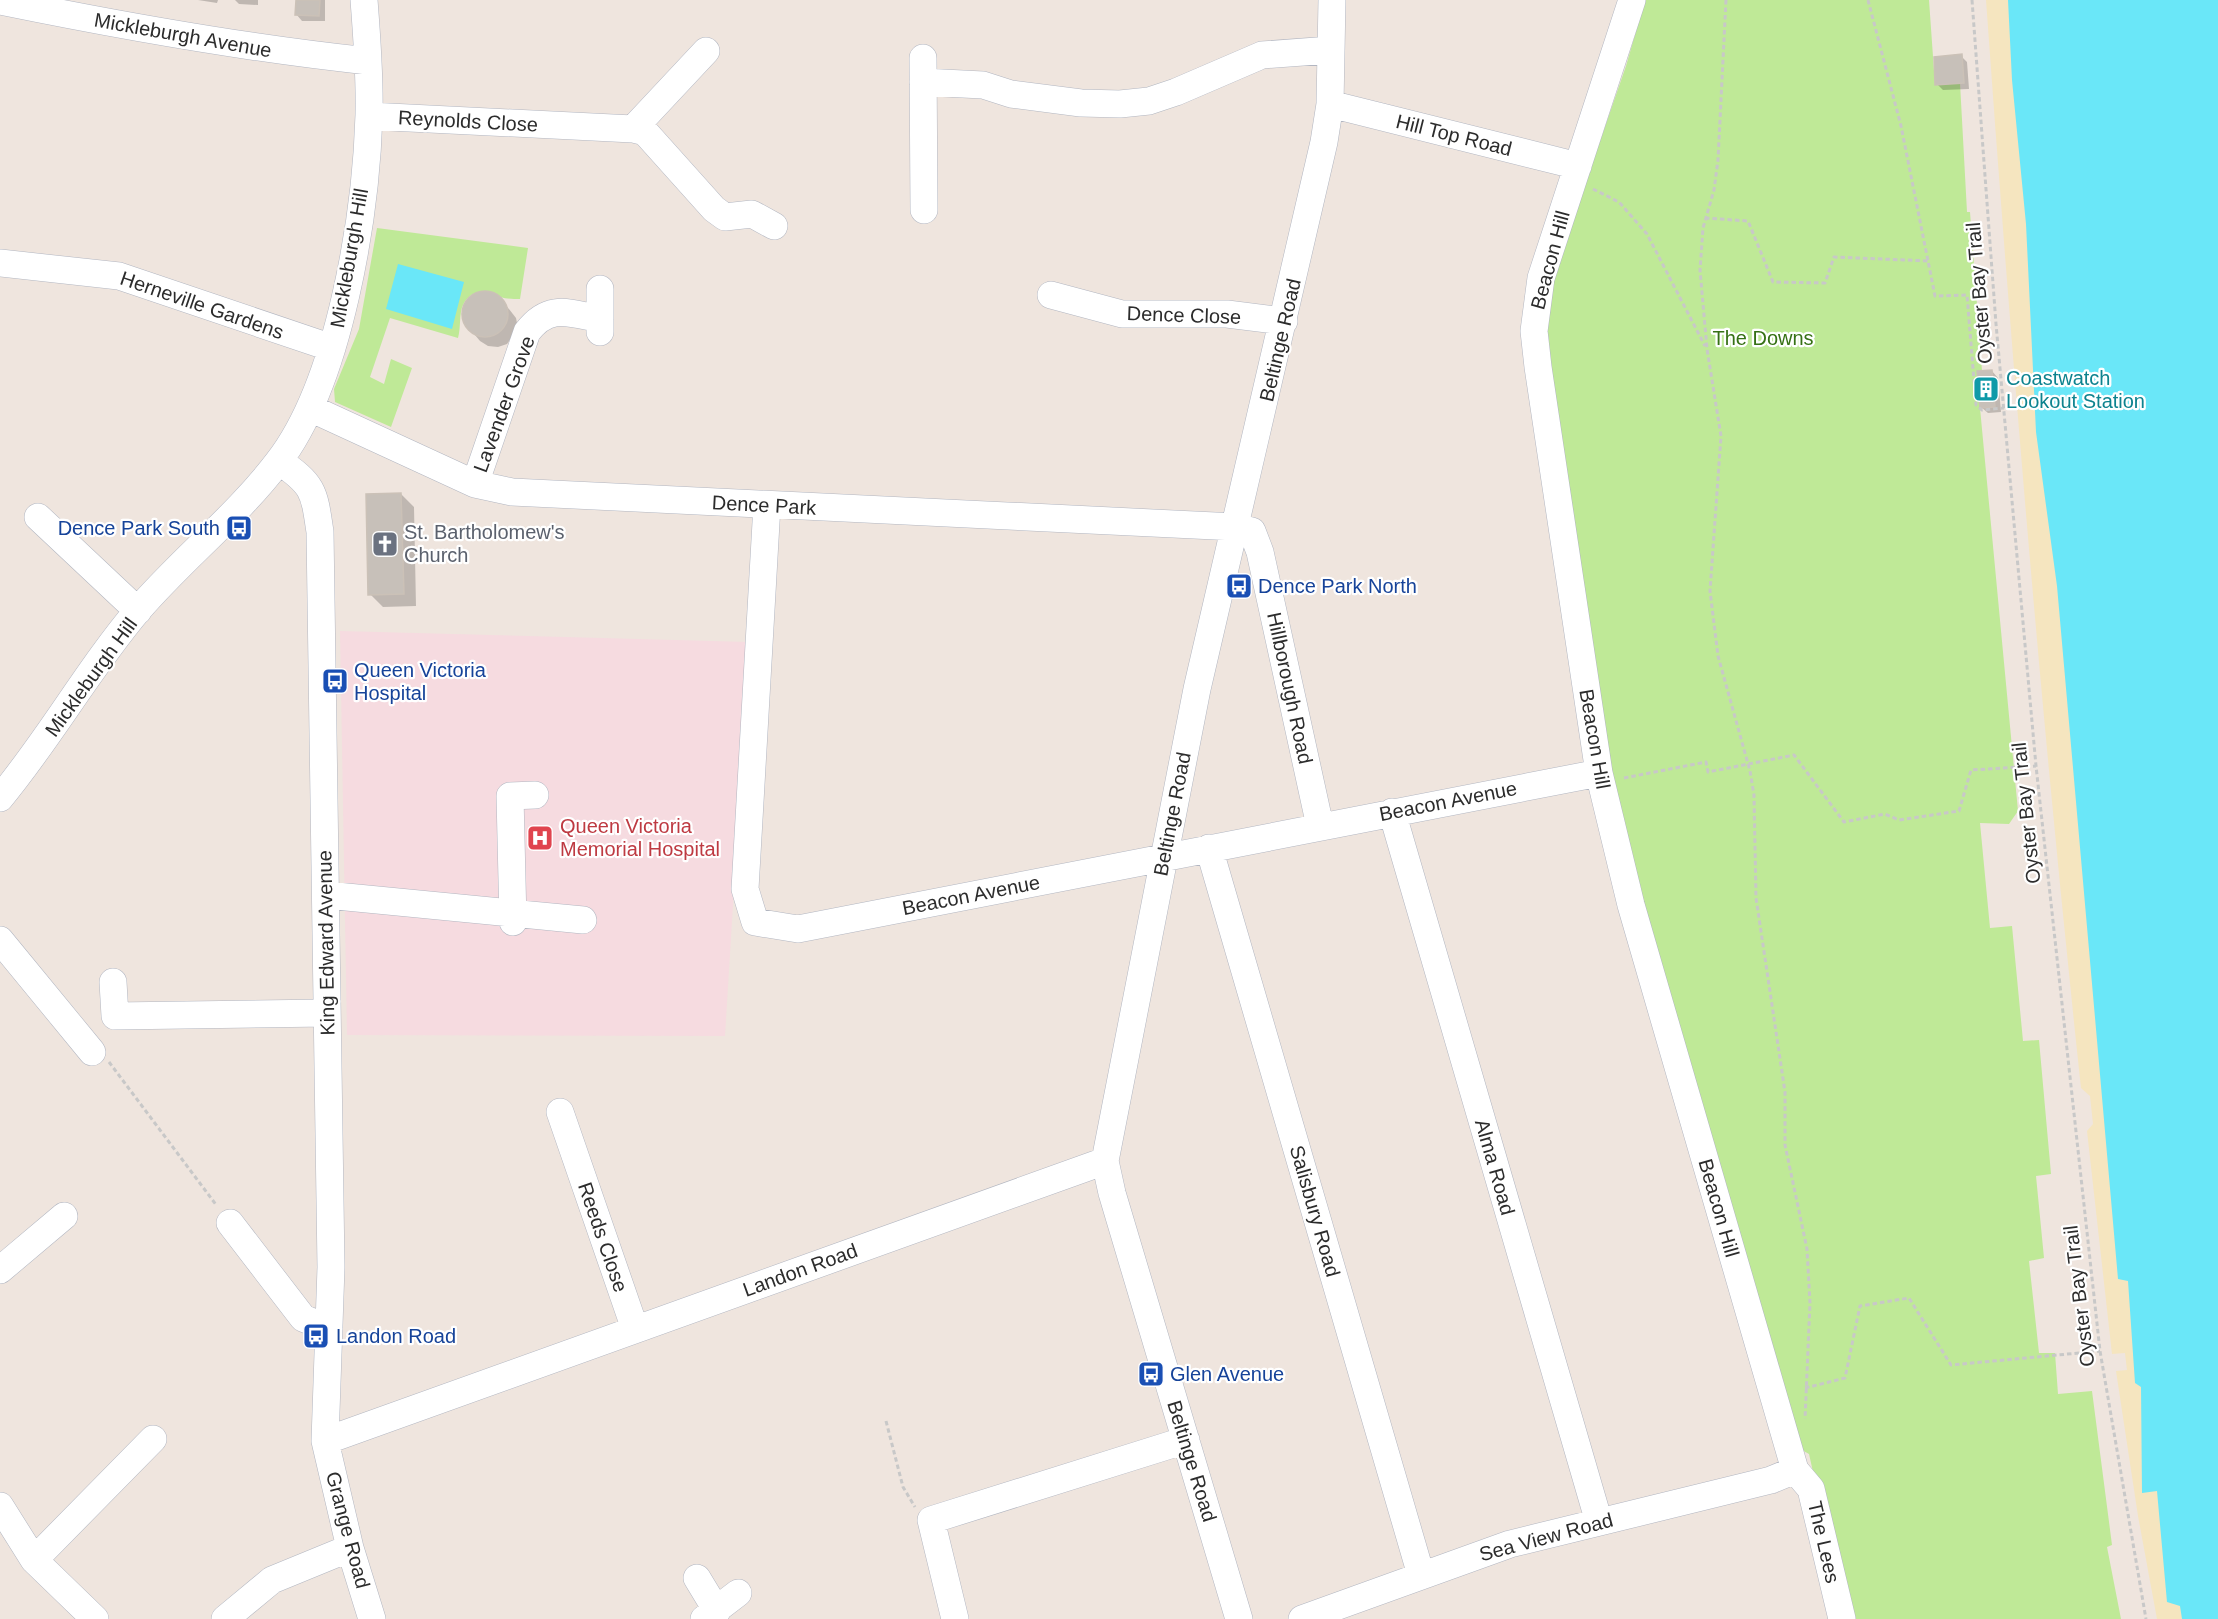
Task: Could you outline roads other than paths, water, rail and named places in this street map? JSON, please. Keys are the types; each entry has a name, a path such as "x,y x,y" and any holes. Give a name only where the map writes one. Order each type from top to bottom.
{"street":[{"name":"Mickleburgh Hill","path":"0,798 32,759 138,611 279,461 310,408 332,348 348,288 364,175 369,116 364,0"},
{"name":"Beltinge Road","path":"1239,1619 1112,1193 1105,1161 1197,688 1284,321 1330,104 1332,0"},
{"name":"Beacon Hill","path":"1632,0 1541,278 1534,331 1600,778 1631,905 1795,1470"},
{"name":"Mickleburgh Avenue","path":"0,1 172,35 264,50 368,61"},
{"path":"924,210 923,70 982,85 1011,102 1149,101 1176,92 1262,55 1330,50"},
{"path":"627,129 706,51"},
{"name":"Hill Top Road","path":"1330,104 1575,173"},
{"name":"Reynolds Close","path":"369,116 568,138 627,129"},
{"path":"627,129 645,132 714,209 725,217 752,214 774,226"},
{"name":"Herneville Gardens","path":"0,263 119,276 332,348"},
{"name":"Lavender Grove","path":"475,484 527,332 546,314 560,312 600,325 600,289"},
{"name":"Dence Close","path":"1051,294 1122,314 1227,314 1284,321"},
{"name":"Dence Park","path":"310,408 475,484 512,492 1236,527"},
{"name":"King Edward Avenue","path":"279,461 305,479 315,499 320,532 331,1267 325,1441"},
{"name":"Beacon Avenue","path":"767,505 745,889 755,922 798,928 1392,812 1600,778"},
{"path":"38,517 138,611"},
{"name":"Hillborough Road","path":"1236,527 1252,531 1260,552 1320,826"},
{"path":"513,918 510,796 535,795"},
{"name":"Alma Road","path":"1392,812 1599,1522"},
{"name":"Salisbury Road","path":"1209,848 1421,1575"},
{"path":"326,895 513,918 583,920"},
{"path":"0,940 92,1052"},
{"path":"113,982 114,1016 327,1013"},
{"name":"Reeds Close","path":"560,1112 583,1142 635,1329"},
{"name":"Landon Road","path":"325,1441 1105,1161"},
{"path":"0,1270 64,1216"},
{"path":"230,1224 303,1318 329,1329"},
{"path":"34,1560 153,1439"},
{"path":"955,1619 931,1520 1186,1440"},
{"name":"Grange Road","path":"325,1441 350,1548 372,1619"},
{"name":"Sea View Road","path":"1302,1619 1510,1544 1771,1480 1795,1470"},
{"name":"The Lees","path":"1795,1470 1811,1489 1842,1619"},
{"path":"0,1506 34,1560 95,1619"},
{"path":"225,1619 272,1580 350,1548"},
{"path":"697,1578 710,1615 738,1593"}],"water":[{"path":"2008,0 2218,0 2218,1619 2182,1619 2180,1606 2167,1602 2157,1491 2142,1493 2141,1387 2135,1383 2128,1281 2118,1279 2057,586 2036,432 2026,224 2012,80"},
{"path":"398,264 464,282 452,329 386,309"}],"place":[{"name":"Coastwatch Lookout Station","path":"1986,389"},
{"name":"Dence Park South","path":"239,528"},
{"name":"St. Bartholomew's Church","path":"385,544"},
{"name":"Dence Park North","path":"1239,586"},
{"name":"Queen Victoria Hospital","path":"335,681"},
{"name":"Queen Victoria Memorial Hospital","path":"540,838"},
{"name":"Landon Road","path":"316,1336"},
{"name":"Glen Avenue","path":"1151,1374"}],"park label":[{"name":"The Downs","path":"1763,338"}]}
